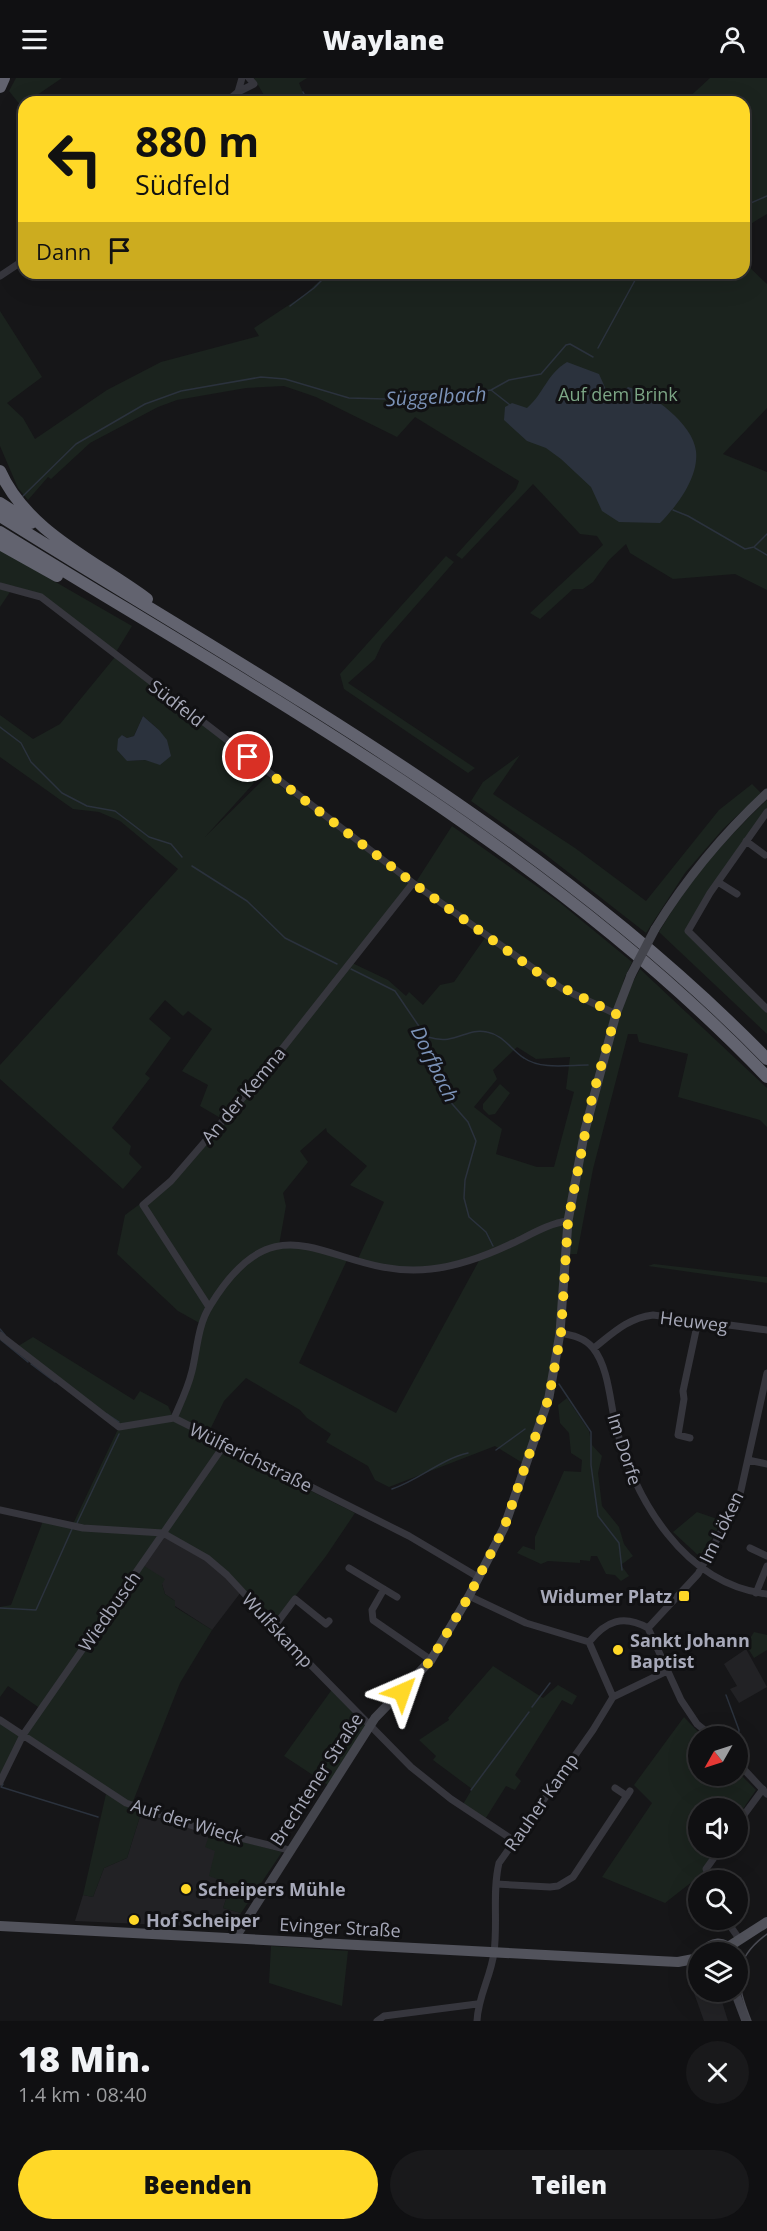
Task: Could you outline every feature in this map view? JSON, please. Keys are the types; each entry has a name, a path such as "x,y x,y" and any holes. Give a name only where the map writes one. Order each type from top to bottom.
{"highway":[{"path":"0,87 4,78"},
{"path":"0,471 19,504 53,535"},
{"path":"0,503 130,586 173,617 190,633"},
{"path":"0,516 430,785 533,858 662,960 767,1059"},
{"path":"0,532 379,767 508,855 633,952 694,1006 767,1077"},
{"path":"0,544 130,619 150,625"}],"main road":[{"path":"740,1940 767,1924"},
{"path":"743,1942 767,1924"},
{"name":"Evinger Straße","path":"0,1926 688,1963"},
{"name":"Evinger Straße","path":"678,1962 688,1960"}],"street":[{"path":"238,92 242,78"},
{"path":"233,96 251,81"},
{"path":"0,276 18,264"},
{"name":"Südfeld","path":"0,586 40,597 413,883 561,988 616,1014"},
{"name":"Brechtener Straße","path":"235,1938 370,1725 431,1660 469,1596 504,1528 549,1397 561,1333 568,1221 592,1098 616,1014 631,975 655,929 707,853 767,793"},
{"path":"767,812 718,882 688,931 767,1009"},
{"path":"746,841 765,855"},
{"path":"718,882 737,894"},
{"name":"An der Kemna","path":"208,1307 143,1205 171,1181 252,1087 413,883"},
{"path":"174,1418 186,1393 208,1307 240,1266 266,1248 285,1245 305,1247 388,1268 431,1270 481,1256 555,1224 568,1221"},
{"name":"Heuweg","path":"594,1348 624,1324 637,1318 653,1316 767,1330"},
{"path":"690,1438 678,1434 684,1399 683,1391 698,1321"},
{"path":"561,1333 574,1335 594,1348"},
{"name":"Wülferichstraße","path":"0,1335 119,1427 174,1418 389,1525 478,1577"},
{"name":"Im Dorfe","path":"594,1348 604,1370 627,1464 641,1495 669,1536 702,1568 724,1581 756,1593 767,1594"},
{"name":"Im Löken","path":"648,1628 702,1568 739,1499 747,1461 763,1410 767,1373"},
{"name":"Wiedbusch","path":"0,1782 23,1735 225,1444"},
{"path":"747,1461 767,1464"},
{"name":"Wulfskamp","path":"0,1510 83,1528 163,1533 207,1558 227,1575 274,1627 411,1767 451,1799 513,1840"},
{"path":"750,1548 767,1556"},
{"path":"756,1593 767,1566"},
{"path":"348,1568 397,1597"},
{"path":"384,1589 372,1610 373,1620 431,1660"},
{"path":"469,1596 526,1623 588,1642 613,1697 667,1671"},
{"path":"274,1627 295,1599 326,1624 329,1622"},
{"path":"588,1642 596,1632 615,1620 625,1619 648,1628 658,1644 667,1671 688,1712 702,1726"},
{"name":"Rauher Kamp","path":"477,2021 477,2004 494,1952 496,1884 499,1863 513,1840 557,1783 613,1697"},
{"name":"Auf der Wieck","path":"0,1720 126,1803 196,1827 289,1850"},
{"path":"748,1773 765,1791 748,1811"},
{"path":"496,1884 550,1887 558,1886 573,1877 628,1793 615,1788"},
{"path":"733,1930 740,1940"},
{"path":"739,2002 746,2021"},
{"path":"376,2021 384,2016 477,2004"}],"shaded area":[{"path":"567,362 599,374 607,392 617,397 628,387 638,390 670,411 687,430 696,451 694,471 680,500 660,523 619,522 602,511 591,487 561,459 546,448 527,441 504,420 505,407 512,403 527,408 554,372"},
{"path":"143,716 167,740 171,756 160,765 145,760 127,761 117,750 118,739 122,735 127,738 134,736"},
{"path":"164,1537 207,1560 241,1592 212,1630 175,1606 175,1601 165,1594 162,1584 141,1564"},
{"path":"746,1649 767,1687 739,1703 730,1689 737,1686 724,1664"},
{"path":"141,1813 210,1833 231,1884 223,1908 241,1913 231,1928 75,1921 83,1895 93,1897 104,1868 127,1858"},
{"path":"697,2002 722,2002 728,2021 704,2021"}],"green space":[{"path":"16,78 62,78 36,96 18,96 18,102 9,91"},
{"path":"254,78 307,78 299,83 304,96 264,96"},
{"path":"710,78 767,78 767,214 750,224 750,96 690,96"},
{"name":"Auf dem Brink","path":"750,268 767,284 767,408 723,454 767,472 767,590 735,574 673,579 630,553 626,544 609,560 593,582 583,589 573,589 540,619 530,613 603,545 597,536 580,534 533,484 462,559 456,555 516,489 519,481 415,417 397,437 316,397 284,386 246,388 177,400 158,407 90,443 51,479 48,477 28,500 18,488 0,446 0,311 42,377 7,403 23,418 35,439 107,390 161,362 259,336 254,328 304,295 321,279 750,279"},
{"path":"0,550 132,626 116,652 41,595 14,586 0,607"},
{"path":"446,556 454,562 382,644 375,659 348,683 475,768 468,773 344,689 340,674"},
{"path":"115,657 264,772 205,837 267,776 414,887 350,962 388,980 406,996 409,992 423,1005 440,985 454,982 487,935 562,987 416,882 452,826 559,902 632,962 624,979 617,1011 640,969 767,1088 767,1127 760,1120 678,1097 688,1054 639,1042 637,1034 628,1034 593,1169 577,1254 568,1254 548,1397 526,1465 495,1446 389,1487 375,1480 368,1466 326,1442 331,1434 307,1418 300,1410 246,1378 224,1401 206,1438 355,1513 326,1556 273,1625 228,1574 163,1529 141,1564 165,1579 162,1584 165,1594 175,1601 175,1607 212,1630 180,1683 132,1804 23,1735 41,1709 8,1686 0,1697 0,1607 11,1605 43,1521 73,1524 119,1427 15,1348 33,1337 134,1400 140,1391 168,1406 173,1417 186,1393 203,1325 178,1311 117,1254 125,1215 171,1181 224,1120 200,1106 208,1085 182,1071 212,1029 188,1011 183,1016 165,1000 149,1019 171,1038 145,1074 150,1078 112,1128 131,1146 129,1154 142,1167 123,1189 0,1079 0,1065 178,869 120,821 99,812 73,809 0,757 0,715 33,739 60,724","holes":["143,716 159,730 160,764 145,760 127,761 122,735 127,738 134,736","517,1047 536,1059 570,1057 566,1089 574,1092 554,1167 537,1167 496,1154 502,1129 474,1107 497,1079 493,1070","326,1128 327,1132 367,1166 350,1185 384,1202 357,1261 420,1270 481,1257 396,1413 299,1363 348,1258 297,1246 279,1245 286,1206 283,1193 308,1162 300,1151"]},
{"path":"520,755 493,794 575,848 646,901 719,810 752,784 761,793 723,829 685,873 646,933 541,851 471,801 483,782"},
{"path":"767,800 767,812 688,931 767,1009 767,1034 659,932 682,896 708,862"},
{"path":"500,1084 510,1093 495,1114 489,1115 483,1109 483,1104"},
{"path":"654,1264 767,1277 767,1283 648,1266"},
{"path":"567,1398 589,1431 592,1445 602,1456 598,1473 602,1506 619,1527 624,1544 633,1556 621,1565 629,1576 621,1581 615,1575 606,1574 597,1556 591,1556 590,1561 580,1560 580,1563 548,1561 541,1564 517,1553 523,1546 535,1550 535,1537 564,1471 581,1472 582,1460 571,1453 569,1433 560,1423 558,1405"},
{"path":"697,1512 723,1521 700,1557 673,1532"},
{"path":"754,1632 767,1635 767,1650 754,1658 746,1645"},
{"path":"493,1666 543,1698 558,1685 577,1696 572,1705 562,1700 515,1775 521,1781 515,1790 506,1786 484,1821 462,1806 472,1789 433,1760 436,1756 419,1740 449,1720 448,1718"},
{"path":"333,1688 370,1725 328,1785 284,1756"},
{"path":"684,1717 693,1726 688,1726 688,1786 748,1786 748,1782 756,1790 748,1802 748,1798 688,1798 688,1858 711,1858 704,1870 688,1870 688,1885 665,1903 602,1877 652,1803 634,1785"},
{"path":"0,1720 23,1735 0,1782"},
{"path":"106,1794 141,1813 127,1858 104,1868 93,1897 83,1895"},
{"path":"210,1833 282,1852 241,1913 223,1908 231,1884 209,1876 215,1851 205,1847"},
{"path":"271,1946 348,1951 342,2006 269,1983"}],"waterway":[{"path":"303,92 305,96"},
{"path":"750,203 767,196"},
{"path":"290,306 323,279"},
{"path":"598,348 636,279"},
{"path":"491,390 509,380 541,374 566,345 570,344 593,357"},
{"name":"Süggelbach","path":"23,496 76,444 145,404 181,391 261,377 285,379 349,398 423,400 491,390 510,405"},
{"name":"Süggelbach","path":"673,510 688,516 745,549 754,547 767,534"},
{"path":"755,548 767,555"},
{"name":"Dorfbach","path":"0,727 21,743 31,762 62,793 87,806 115,811 149,837 171,844 182,857"},
{"name":"Dorfbach","path":"192,866 247,901 285,938 337,964"},
{"name":"Dorfbach","path":"351,969 395,991 429,1041 431,1060 447,1098 468,1122 476,1141 465,1180 464,1198 469,1217 486,1232 493,1246"},
{"path":"428,1037 446,1039 473,1032 487,1032 498,1036 519,1055 531,1062 555,1066 588,1065"},
{"path":"0,1329 5,1335"},
{"path":"1,1340 28,1362"},
{"path":"31,1364 55,1382"},
{"name":"Dorfbach","path":"559,1384 591,1432 591,1465 598,1516 619,1543 622,1570"},
{"path":"107,1414 119,1422"},
{"path":"496,1450 525,1429"},
{"path":"77,1523 119,1434"},
{"path":"392,1489 449,1460 468,1453"},
{"path":"0,1608 36,1610 72,1529"},
{"path":"532,1707 550,1683"},
{"path":"726,1695 738,1726"},
{"path":"471,1790 529,1712"},
{"path":"3,1784 1,1787 98,1817"}],"tram line":[{"path":"751,2021 742,1995 740,1973 747,1953 767,1934"}],"place":[{"name":"Widumer Platz","path":"684,1596"},
{"name":"Sankt Johann Baptist","path":"618,1650"},
{"name":"Scheipers Mühle","path":"186,1889"},
{"name":"Hof Scheiper","path":"134,1920"}],"route":[{"path":"248,757 413,883 551,982 616,1014 592,1098 568,1221 568,1254 561,1333 549,1397 504,1528 469,1596 431,1660 402,1692"}]}
